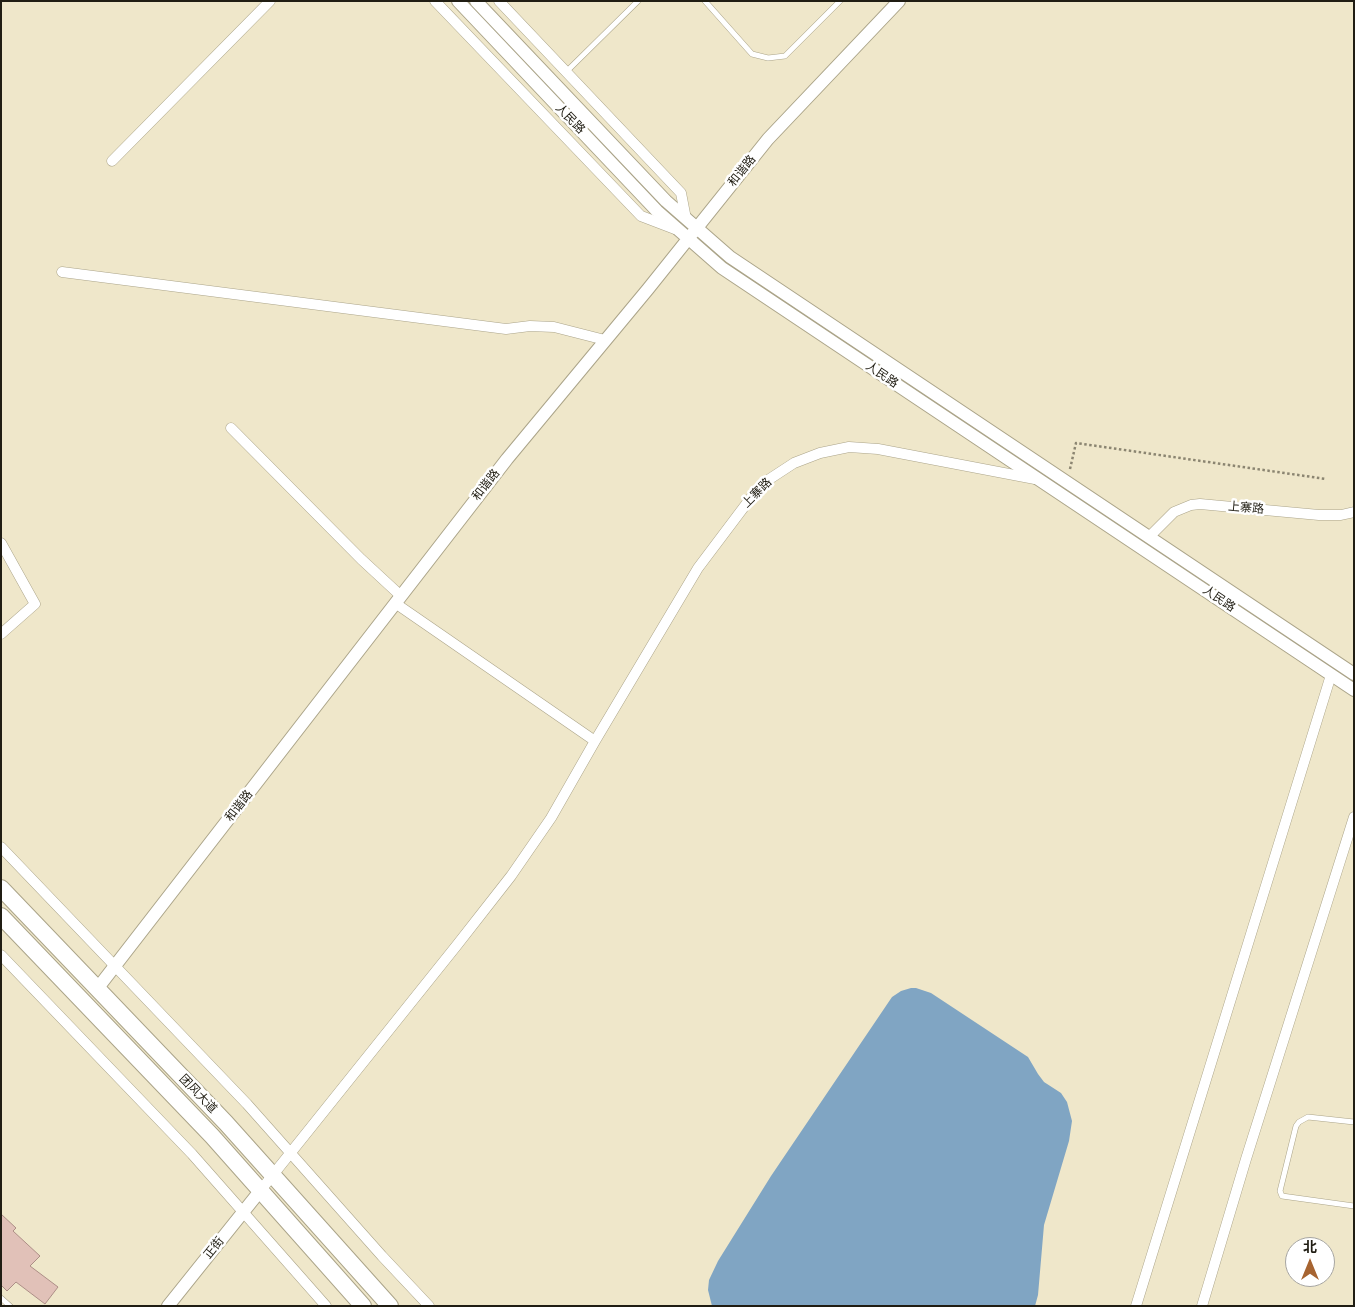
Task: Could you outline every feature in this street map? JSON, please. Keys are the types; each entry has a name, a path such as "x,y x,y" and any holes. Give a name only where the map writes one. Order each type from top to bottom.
{"main road":[{"name":"团风大道","path":"1,888 226,1123 390,1306"},
{"name":"团风大道","path":"1,916 212,1136 364,1306"}],"street":[{"path":"112,161 270,1"},
{"path":"435,1 641,216 684,235"},
{"name":"人民路","path":"458,1 657,211 722,268 1354,690"},
{"name":"人民路","path":"476,1 666,202 730,257 1354,674"},
{"path":"500,1 681,193 686,219"},
{"name":"和谐路","path":"97,989 507,459 605,340 684,235 697,228 768,139 899,1"},
{"path":"62,272 506,330 530,326 554,327 605,340"},
{"path":"231,428 398,600 595,741"},
{"name":"上寨路","path":"260,1191 463,939 511,876 551,818 698,568 745,504 768,480 800,460 820,453 849,447 1038,479"},
{"name":"上寨路","path":"1149,537 1174,512 1191,505 1200,504 1319,515 1341,515 1354,512"},
{"path":"1,543 35,604 1,634"},
{"path":"1136,1306 1331,675"},
{"path":"1202,1306 1246,1159 1354,817"},
{"path":"1,847 247,1104 382,1256 430,1306"},
{"path":"1,955 192,1154 326,1306"},
{"name":"正街","path":"168,1306 260,1191"}],"lane":[{"path":"566,72 638,1"},
{"path":"705,1 752,54 768,58 785,56 840,1"},
{"path":"1354,1122 1308,1118 1299,1122 1296,1126 1280,1191 1282,1196 1354,1206"},
{"path":"1,1298 10,1306"}],"path":[{"path":"1067,482 1076,443 1326,479"}],"water":[{"path":"911,988 931,993 1028,1057 1044,1082 1061,1093 1067,1102 1072,1121 1069,1141 1044,1225 1038,1295 1035,1306 712,1306 708,1290 709,1280 718,1261 771,1176 892,997 901,991"}],"building":[{"path":"1,1214 16,1228 13,1231 40,1256 30,1266 58,1287 45,1304 16,1282 7,1291 1,1285"}]}
